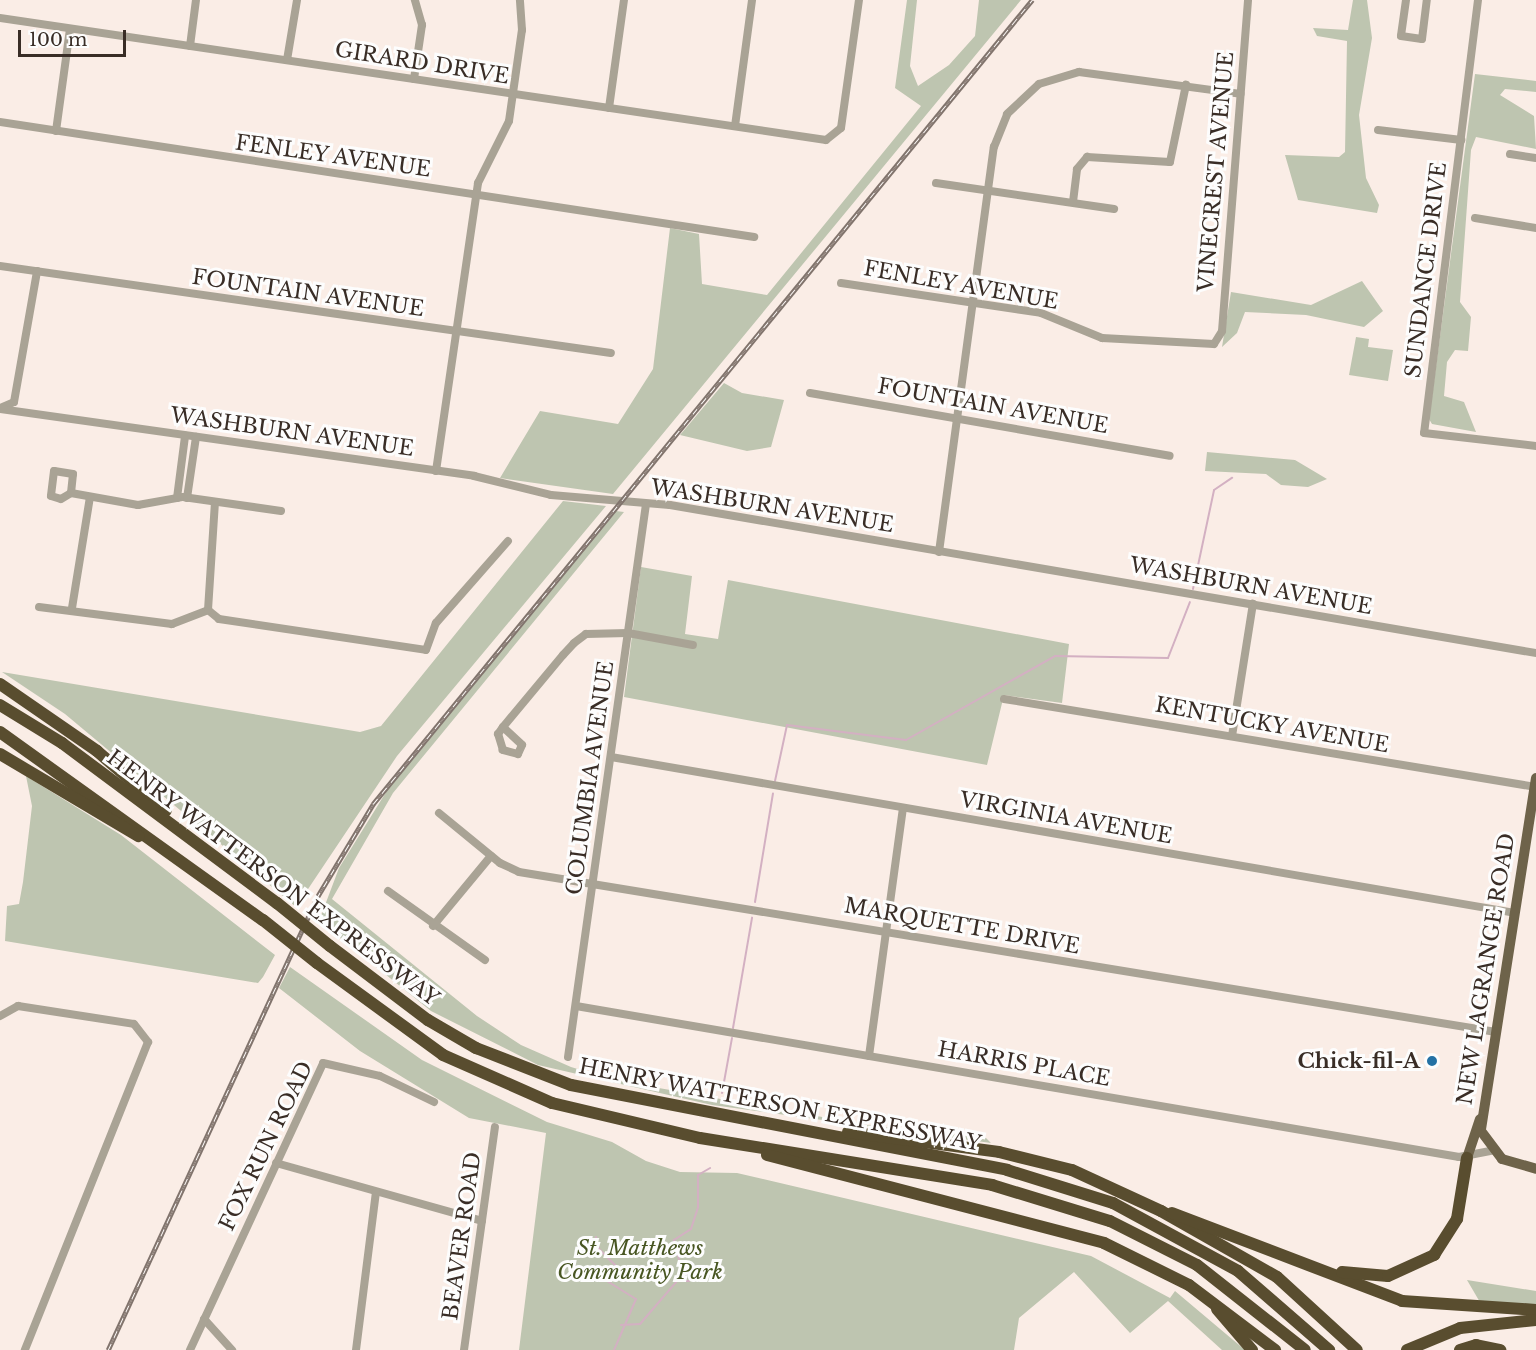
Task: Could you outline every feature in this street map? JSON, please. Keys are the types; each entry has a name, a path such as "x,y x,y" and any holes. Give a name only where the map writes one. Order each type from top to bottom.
{"highway":[{"path":"0,684 97,751 232,870"},
{"name":"HENRY WATTERSON EXPRESSWAY","path":"0,705 62,743 277,903 428,1020 507,1062 591,1092 1007,1170 1090,1194 1154,1221 1229,1265 1329,1350"},
{"name":"HENRY WATTERSON EXPRESSWAY","path":"0,732 220,888 404,1030 488,1078 594,1116 700,1138 964,1179 1074,1207 1197,1265 1305,1350"},
{"path":"0,754 220,888"},
{"path":"718,1116 1027,1158 1072,1170 1161,1211 1277,1277 1357,1350"},
{"path":"700,1138 1077,1234 1140,1258 1207,1297 1275,1350"},
{"path":"1299,1259 1369,1277 1419,1265 1442,1246 1456,1223 1467,1158"},
{"path":"1161,1211 1185,1215 1401,1300 1536,1310"},
{"path":"1207,1297 1252,1350"},
{"path":"1407,1350 1460,1328 1536,1320"},
{"path":"1460,1350 1476,1346 1500,1350"}],"main road":[{"name":"NEW LAGRANGE ROAD","path":"1491,1151 1481,1131 1482,1116 1536,784"},
{"path":"1467,1158 1482,1116"},
{"path":"1491,1151 1505,1161 1536,1169"}],"street":[{"path":"190,46 196,0"},
{"path":"287,60 297,0"},
{"path":"414,79 422,25 415,0"},
{"path":"436,471 477,195 509,121 520,0"},
{"path":"609,108 624,0"},
{"path":"735,126 752,0"},
{"name":"GIRARD DRIVE","path":"0,18 819,140 836,135 859,0"},
{"name":"VINECREST AVENUE","path":"1214,344 1222,331 1248,0"},
{"path":"1406,0 1401,36 1422,39 1427,0"},
{"name":"SUNDANCE DRIVE","path":"1478,0 1424,433 1536,446"},
{"path":"56,131 70,29"},
{"path":"939,552 998,130 1017,102 1039,84 1088,72 1240,94"},
{"path":"1073,202 1077,169 1087,157 1170,162 1186,86"},
{"name":"FENLEY AVENUE","path":"0,122 754,237"},
{"path":"1378,130 1461,140"},
{"path":"1510,154 1536,158"},
{"path":"936,183 1114,209"},
{"path":"1475,218 1536,228"},
{"name":"FOUNTAIN AVENUE","path":"0,266 455,334 611,353"},
{"path":"0,409 14,402 37,271"},
{"name":"FENLEY AVENUE","path":"841,283 1049,315 1102,338 1214,344"},
{"name":"FOUNTAIN AVENUE","path":"810,393 1170,456"},
{"name":"WASHBURN AVENUE","path":"0,409 436,471 551,495 646,504 1536,653"},
{"path":"177,498 185,435"},
{"path":"187,498 196,437"},
{"path":"71,493 138,505 187,498 281,511"},
{"path":"72,608 90,497"},
{"path":"208,610 215,503"},
{"name":"COLUMBIA AVENUE","path":"568,1057 646,504"},
{"path":"208,610 219,619 426,650 436,622 508,542"},
{"path":"1232,736 1253,604"},
{"path":"39,607 72,608 172,624 208,610"},
{"path":"503,727 582,637 599,631 628,633 693,645"},
{"name":"KENTUCKY AVENUE","path":"1004,699 1536,784"},
{"name":"VIRGINIA AVENUE","path":"611,757 1515,913"},
{"path":"870,1056 903,808"},
{"name":"MARQUETTE DRIVE","path":"439,813 491,856 519,872 593,882 1496,1032"},
{"path":"433,926 491,856"},
{"path":"388,891 433,926 485,960"},
{"path":"0,1016 18,1006 134,1024 148,1042 25,1350"},
{"name":"HARRIS PLACE","path":"576,1006 1467,1158 1491,1151"},
{"name":"FOX RUN ROAD","path":"190,1350 325,1062 380,1076 434,1102"},
{"name":"BEAVER ROAD","path":"464,1350 495,1127"},
{"path":"276,1163 482,1221"},
{"path":"356,1350 376,1192"},
{"path":"204,1319 232,1350"}],"green space":[{"path":"907,0 917,0 910,66 918,86 949,65 975,36 979,0 1021,0 613,494 500,478 540,411 618,424 653,369 670,228 699,234 702,284 767,295 921,106 895,88"},
{"path":"1353,0 1367,0 1372,38 1359,115 1366,178 1379,205 1377,213 1298,200 1285,155 1339,157 1345,152 1347,41 1317,36 1313,28 1348,30"},
{"path":"1475,74 1536,81 1536,92 1505,89 1500,95 1534,116 1536,149 1476,137 1471,150 1460,302 1471,317 1468,351 1455,350 1447,362 1444,396 1464,402 1476,432 1432,424 1429,419"},
{"path":"1362,281 1383,311 1364,327 1306,315 1245,312 1237,333 1222,347 1231,292 1311,305"},
{"path":"1356,337 1369,339 1368,347 1393,350 1388,381 1349,375"},
{"path":"724,383 742,393 784,400 771,447 747,451 680,435"},
{"path":"1207,452 1295,460 1327,479 1308,487 1281,485 1266,474 1205,471"},
{"path":"563,501 606,506 397,756 296,907 65,714 2,672 360,732 381,726"},
{"path":"616,511 624,512 393,793 332,899 477,1016 521,1045 571,1067 614,1080 867,1125 986,1138 991,1143 712,1105 538,1065 431,1011 319,921 339,868 388,789"},
{"path":"641,567 692,576 685,634 718,639 728,580 1069,644 1062,703 1004,695 987,765 624,697"},
{"path":"26,776 121,835 275,955 258,983 5,941 7,906 19,904 23,882 32,806"},
{"name":"St. Matthews Community Park","path":"290,967 422,1060 547,1122 612,1142 646,1161 680,1172 737,1173 1091,1256 1170,1298 1175,1291 1245,1350 1222,1350 1168,1301 1130,1333 1074,1272 1019,1318 1014,1350 519,1350 546,1133 469,1118 360,1051 279,988"},
{"path":"1467,1280 1536,1291 1536,1308 1481,1304"}],"waterway":[{"path":"1193,589 1214,490 1232,478"},
{"path":"775,781 787,725 906,740 1055,656 1168,658 1190,602"},
{"path":"755,902 773,793"},
{"path":"733,1028 752,918"},
{"path":"722,1093 732,1038"},
{"path":"621,1325 640,1324 677,1281 689,1281 698,1269 680,1263 674,1240 691,1229 698,1207 698,1175 710,1168"},
{"path":"596,1237 599,1249 616,1266 607,1281 636,1299 614,1350"}],"railway":[{"path":"108,1350 316,899 373,804 1032,0"}],"place":[{"name":"Chick-fil-A","path":"1432,1061"}]}
